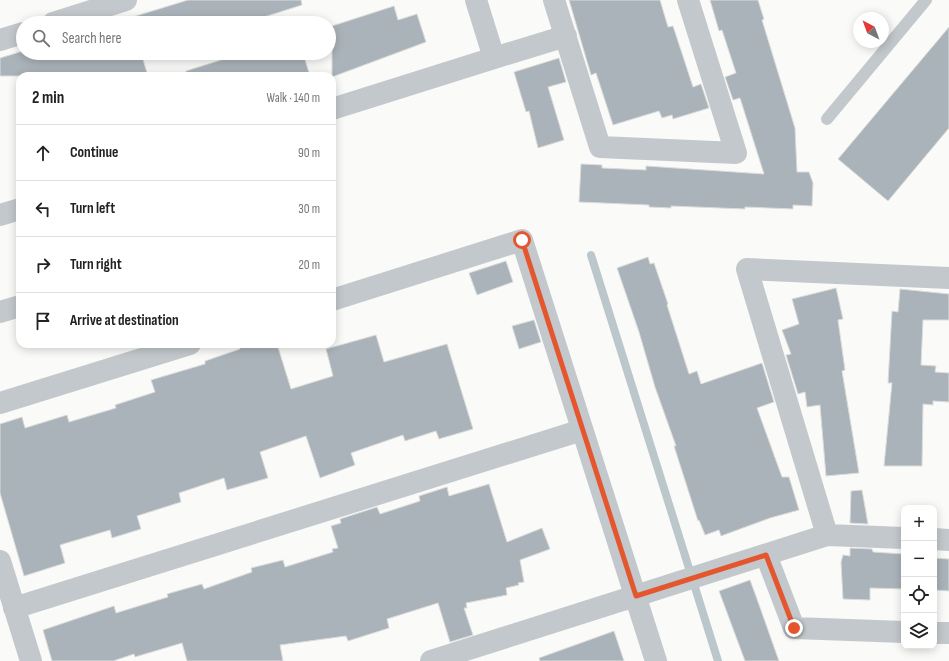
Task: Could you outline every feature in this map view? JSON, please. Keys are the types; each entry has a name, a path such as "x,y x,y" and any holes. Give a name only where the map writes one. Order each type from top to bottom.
{"street":[{"path":"75,16 126,0"},
{"path":"476,0 494,58"},
{"path":"554,0 600,147 736,153 688,0"},
{"path":"0,40 16,35"},
{"path":"336,107 566,36"},
{"path":"0,215 16,210"},
{"path":"336,299 522,240 656,661"},
{"path":"827,535 747,269 949,278"},
{"path":"0,312 16,307"},
{"path":"0,403 177,348"},
{"path":"14,608 582,430"},
{"path":"431,661 827,535 901,538"},
{"path":"937,539 949,540"},
{"path":"766,555 794,628 901,632"},
{"path":"0,561 31,661"},
{"path":"937,633 949,633"}],"lane":[{"path":"827,119 926,0"}],"building":[{"path":"188,0 301,0 302,5 267,16 136,16"},
{"path":"569,0 660,0 668,27 673,26 693,87 701,84 709,108 673,119 672,115 662,118 659,111 613,125 596,73 591,75"},
{"path":"710,0 758,0 764,19 762,20 795,128 797,172 809,172 813,183 812,206 793,205 793,209 671,206 671,208 649,207 649,205 579,202 581,164 602,165 602,168 646,170 646,166 764,174 740,98 733,100 725,77 736,73 722,30 719,31"},
{"path":"394,6 398,20 417,14 426,42 336,76 336,72 332,72 332,60 336,60 336,25"},
{"path":"949,27 949,128 888,201 838,159"},
{"path":"16,53 16,60 143,60 147,72 16,72 16,76 0,76 0,58"},
{"path":"559,58 566,82 548,87 564,140 538,148 529,111 526,112 514,72"},
{"path":"221,60 305,60 309,72 186,72"},
{"path":"648,257 650,264 654,263 689,374 697,371 701,384 762,363 774,402 757,408 782,477 789,477 799,510 770,518 721,536 719,530 705,535 699,520 698,521 674,446 676,446 655,387 639,332 617,268"},
{"path":"506,261 513,282 477,295 469,273"},
{"path":"836,288 843,319 838,320 845,370 842,371 859,473 826,476 820,405 807,407 805,392 798,394 786,355 791,354 782,330 799,324 792,299"},
{"path":"900,289 949,294 949,320 923,320 921,365 936,366 935,372 949,373 949,402 933,401 933,405 923,404 922,466 884,466 892,383 888,383 892,311 898,312"},
{"path":"534,320 541,342 519,349 512,326"},
{"path":"376,335 384,362 447,344 473,429 439,439 436,431 405,441 403,435 351,453 355,465 320,478 306,436 260,452 268,478 227,490 224,478 179,493 181,502 137,516 141,529 112,538 110,530 60,545 65,563 24,576 0,493 0,424 22,417 25,428 67,415 69,422 116,408 115,405 155,392 151,380 205,364 205,361 240,348 278,348 291,389 333,376 326,349 336,348 336,346"},
{"path":"489,484 507,542 542,528 550,549 520,560 524,582 518,583 519,585 506,588 507,595 466,603 467,608 464,608 473,635 450,642 438,603 387,619 389,628 348,641 346,636 280,645 283,661 187,661 182,643 135,657 134,654 113,661 52,661 43,630 114,606 116,613 168,597 167,594 202,584 204,589 252,572 251,568 283,560 285,567 333,552 332,549 338,548 331,526 341,523 340,519 377,507 380,514 420,501 419,496 447,487 449,496"},
{"path":"862,490 868,524 850,523 851,491"},
{"path":"850,548 872,549 873,552 901,554 901,589 870,588 870,600 843,599 841,562 843,555 850,556"},
{"path":"937,558 949,559 949,591 937,590"},
{"path":"750,580 779,661 745,661 719,591"},
{"path":"614,631 624,661 540,661 539,658"}],"waterway":[{"path":"591,255 718,661"}],"route":[{"path":"522,240 636,596 766,555 794,628"}]}
